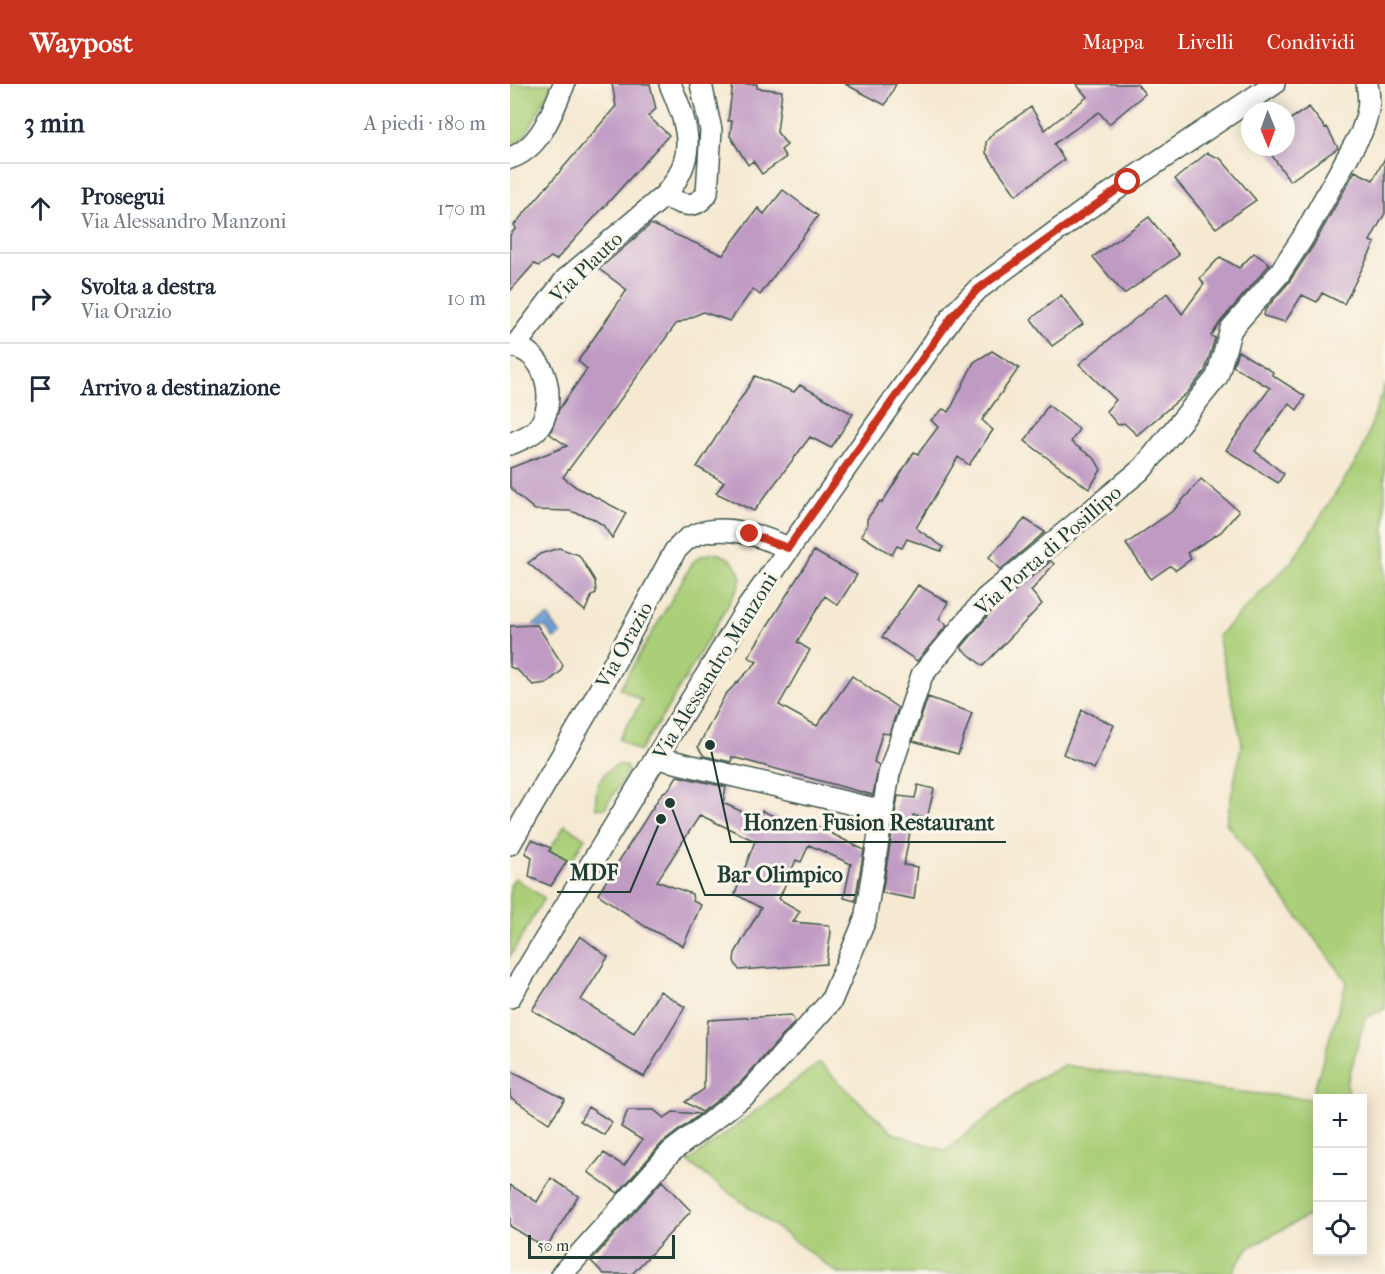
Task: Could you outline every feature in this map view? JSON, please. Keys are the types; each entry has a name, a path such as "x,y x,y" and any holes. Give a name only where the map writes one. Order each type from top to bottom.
{"street":[{"path":"510,158 519,155 539,137 564,84"},
{"name":"Via Plauto","path":"512,346 566,279 665,195 676,181 685,157 688,133 670,84"},
{"path":"665,195 678,204 686,205 696,204 707,193 711,130 701,84"},
{"name":"Via Porta di Posillipo","path":"562,1274 671,1152 749,1092 831,1001 865,920 889,774 922,675 986,598 1143,468 1217,377 1231,329 1279,274 1302,239 1361,133 1369,114 1370,99 1367,84"},
{"name":"Via Alessandro Manzoni","path":"510,997 658,758 746,610 954,314 978,289 1084,211 1269,85"},
{"path":"510,444 530,435 540,424 549,393 543,370 534,357 512,346"},
{"name":"Via Orazio","path":"510,844 593,702 675,551 688,538 711,531 750,534 788,548"},
{"path":"658,758 883,811"}],"green space":[{"path":"510,84 552,84 526,135 510,148"},
{"path":"1385,384 1385,1009 1365,1018 1347,1084 1349,1094 1313,1094 1313,1213 1248,1248 1231,1274 839,1274 688,1162 819,1063 893,1133 945,1151 1029,1084 1064,1065 1223,1090 1311,1099 1347,981 1226,823 1242,743 1218,636 1293,560 1362,452"},
{"path":"712,553 728,557 735,564 741,579 738,588 639,752 619,739 642,701 620,688 693,562 701,556"},
{"path":"617,765 625,765 628,771 605,808 596,809 596,795 601,778"},
{"path":"565,825 585,838 570,863 549,851"},
{"path":"515,878 544,898 510,957 510,886"}],"water":[{"path":"548,616 561,635 554,639 546,627 537,629 534,624"}],"building":[{"path":"612,84 650,84 656,109 648,116 669,135 556,260 551,257 539,266 534,264 510,291 510,235 516,228 514,225 616,106"},
{"path":"733,84 757,84 757,88 782,91 777,132 787,145 781,150 786,157 762,174 753,161 748,165 730,136 732,121 728,121"},
{"path":"845,84 896,84 885,105"},
{"path":"1076,84 1137,84 1145,94 1109,124 1099,112 1054,144 1064,160 1016,195 986,153 986,142 993,133 1031,107 1045,130 1087,97"},
{"path":"1309,107 1325,128 1327,127 1338,148 1290,181 1272,156 1295,156 1295,116"},
{"path":"1207,153 1221,159 1256,200 1216,228 1175,179"},
{"path":"1385,158 1385,213 1370,241 1375,243 1344,304 1322,293 1317,302 1302,295 1285,322 1264,316 1265,310 1289,282 1313,246 1355,171 1373,180"},
{"path":"783,190 818,216 760,295 753,289 730,321 703,312 676,324 563,477 576,487 626,513 612,538 603,525 592,518 570,511 535,510 510,486 510,468 567,446 550,434 559,409 587,369 578,361 627,290 599,269 651,224 723,255 758,208 764,214"},
{"path":"1149,217 1179,255 1124,294 1093,257"},
{"path":"1254,253 1270,264 1211,336 1215,338 1205,371 1188,392 1137,435 1124,423 1118,425 1106,411 1116,400 1079,364 1167,293 1182,314 1204,284 1200,278 1220,257 1239,268"},
{"path":"1061,295 1083,324 1052,346 1031,319"},
{"path":"992,351 1019,368 982,420 993,430 969,465 958,457 916,528 943,547 941,551 907,539 902,548 897,546 892,555 861,535 867,526 867,519 880,501 882,503 914,452 918,454 938,427 931,420 943,409 949,412 974,362"},
{"path":"1238,351 1273,372 1272,375 1305,396 1297,410 1289,403 1255,451 1284,474 1278,483 1226,450 1270,388 1233,366"},
{"path":"755,376 794,392 800,385 853,414 831,448 810,437 754,511 716,493 724,482 697,467"},
{"path":"1048,405 1079,429 1071,442 1095,459 1101,470 1089,489 1025,441"},
{"path":"1201,479 1239,511 1221,532 1187,553 1191,559 1176,570 1170,566 1151,579 1126,544 1174,510"},
{"path":"1025,519 1045,532 1000,570 989,557"},
{"path":"559,548 579,555 595,581 596,593 592,595 585,611 528,563 540,554"},
{"path":"814,551 857,575 838,605 825,596 797,642 810,650 779,705 817,726 852,676 898,708 889,734 882,733 874,762 879,765 873,795 732,757 731,762 704,756 698,747 725,695 757,662 748,657"},
{"path":"1051,561 1054,564 1031,591 1042,604 983,666 961,648 995,607"},
{"path":"918,585 948,602 939,619 947,625 917,661 882,637"},
{"path":"537,625 563,665 560,672 547,683 533,685 517,670 510,667 510,626"},
{"path":"928,697 972,713 958,754 913,741"},
{"path":"1082,710 1114,725 1094,769 1063,754"},
{"path":"677,776 726,787 723,803 758,819 762,811 779,818 777,825 817,826 864,850 855,901 844,898 851,864 809,845 801,862 796,860 779,899 800,911 793,922 828,925 831,932 826,964 739,970 734,961 735,953 761,908 735,894 755,841 700,815 657,881 692,894 693,901 701,905 683,946 646,927 598,894 662,793 669,789"},
{"path":"918,785 934,789 927,819 913,815 904,865 918,867 914,899 882,893 898,796 915,798"},
{"path":"532,840 551,848 549,851 567,861 551,886 529,877 532,857 525,853"},
{"path":"580,936 608,957 581,1000 634,1033 660,991 685,1007 644,1077 532,1010"},
{"path":"791,1015 795,1022 740,1083 702,1112 685,1102 704,1089 705,1036 708,1020"},
{"path":"510,1071 565,1099 549,1123 510,1097"},
{"path":"588,1107 612,1122 604,1135 580,1121"},
{"path":"628,1110 654,1110 664,1118 673,1112 700,1114 662,1143 618,1193 588,1172 604,1153 624,1166 642,1140 621,1127"},
{"path":"551,1178 578,1196 546,1248 510,1226 510,1185 537,1202"},
{"path":"662,1181 691,1211 632,1274 604,1274 591,1261"}],"place":[{"name":"Honzen Fusion Restaurant","path":"710,745"},
{"name":"Bar Olimpico","path":"670,803"},
{"name":"MDF","path":"661,819"}],"route":[{"path":"750,534 788,548 954,314 978,289 1084,211 1128,182"}]}
